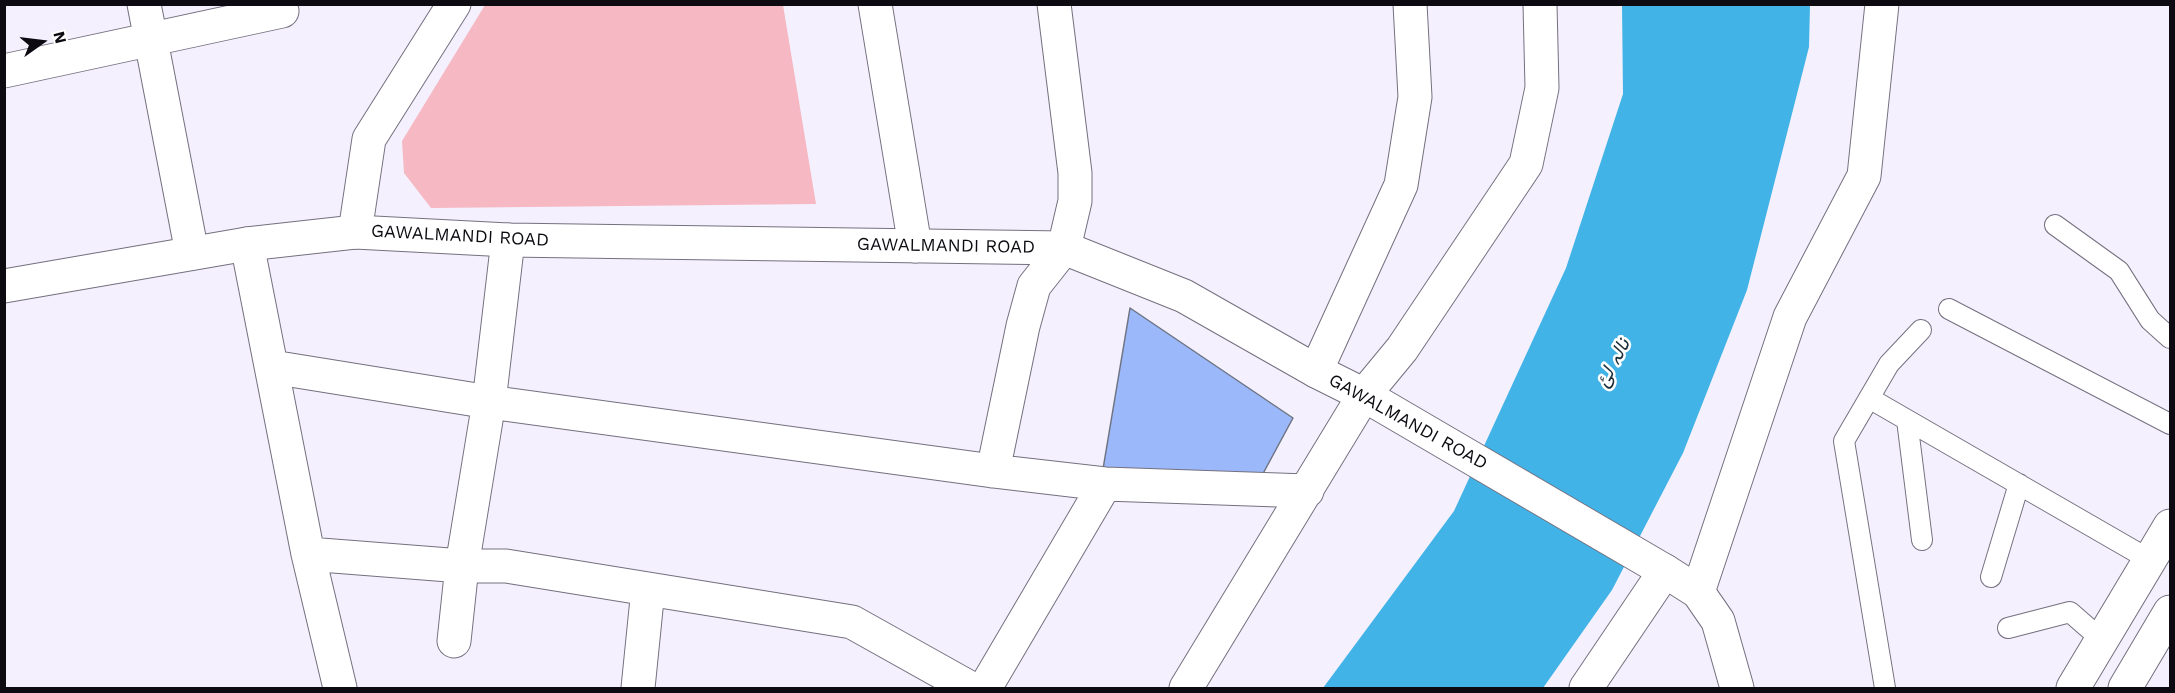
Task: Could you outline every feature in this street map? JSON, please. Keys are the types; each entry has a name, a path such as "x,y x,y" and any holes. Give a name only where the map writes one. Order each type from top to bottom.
{"street":[{"path":"144,4 192,254"},
{"path":"354,232 369,139 454,4"},
{"path":"874,4 915,246"},
{"path":"993,471 1023,326 1034,286 1064,248 1075,201 1075,173 1054,4"},
{"path":"1316,371 1401,185 1416,97 1410,4"},
{"path":"1186,688 1364,395 1402,349 1526,164 1542,88 1540,4"},
{"path":"1698,592 1790,317 1864,176 1882,4"},
{"path":"4,71 282,11"},
{"name":"GAWALMANDI ROAD","path":"4,286 247,244 354,232 508,240 1064,248 1184,296 1316,371 1394,412 1698,592 1718,621 1737,688"},
{"path":"454,641 462,566 489,402 508,240"},
{"path":"247,244 308,554 340,688"},
{"path":"272,367 489,402 993,471 1105,484 1307,491"},
{"path":"986,688 1105,484"},
{"path":"2073,688 2170,526"},
{"path":"308,554 462,566 506,566 852,622 970,688"},
{"path":"1586,688 1665,571"},
{"path":"638,688 648,589"},
{"path":"2125,688 2170,612"}],"lane":[{"path":"2055,225 2119,271 2150,320 2170,338"},
{"path":"1949,309 2170,424"},
{"path":"1885,688 1844,441 1889,364 1921,330"},
{"path":"1869,398 2150,560"},
{"path":"1907,420 1922,540"},
{"path":"1991,577 2019,484"},
{"path":"2008,628 2070,612 2102,640"}],"shaded area":[{"path":"485,5 783,5 816,204 431,208 404,173 402,141"}],"water":[{"name":"نالہ لئ","path":"1622,5 1810,5 1809,47 1747,290 1683,453 1612,590 1543,688 1323,688 1454,511 1566,268 1623,94"}],"building":[{"path":"1130,308 1293,418 1252,494 1102,475"}]}
